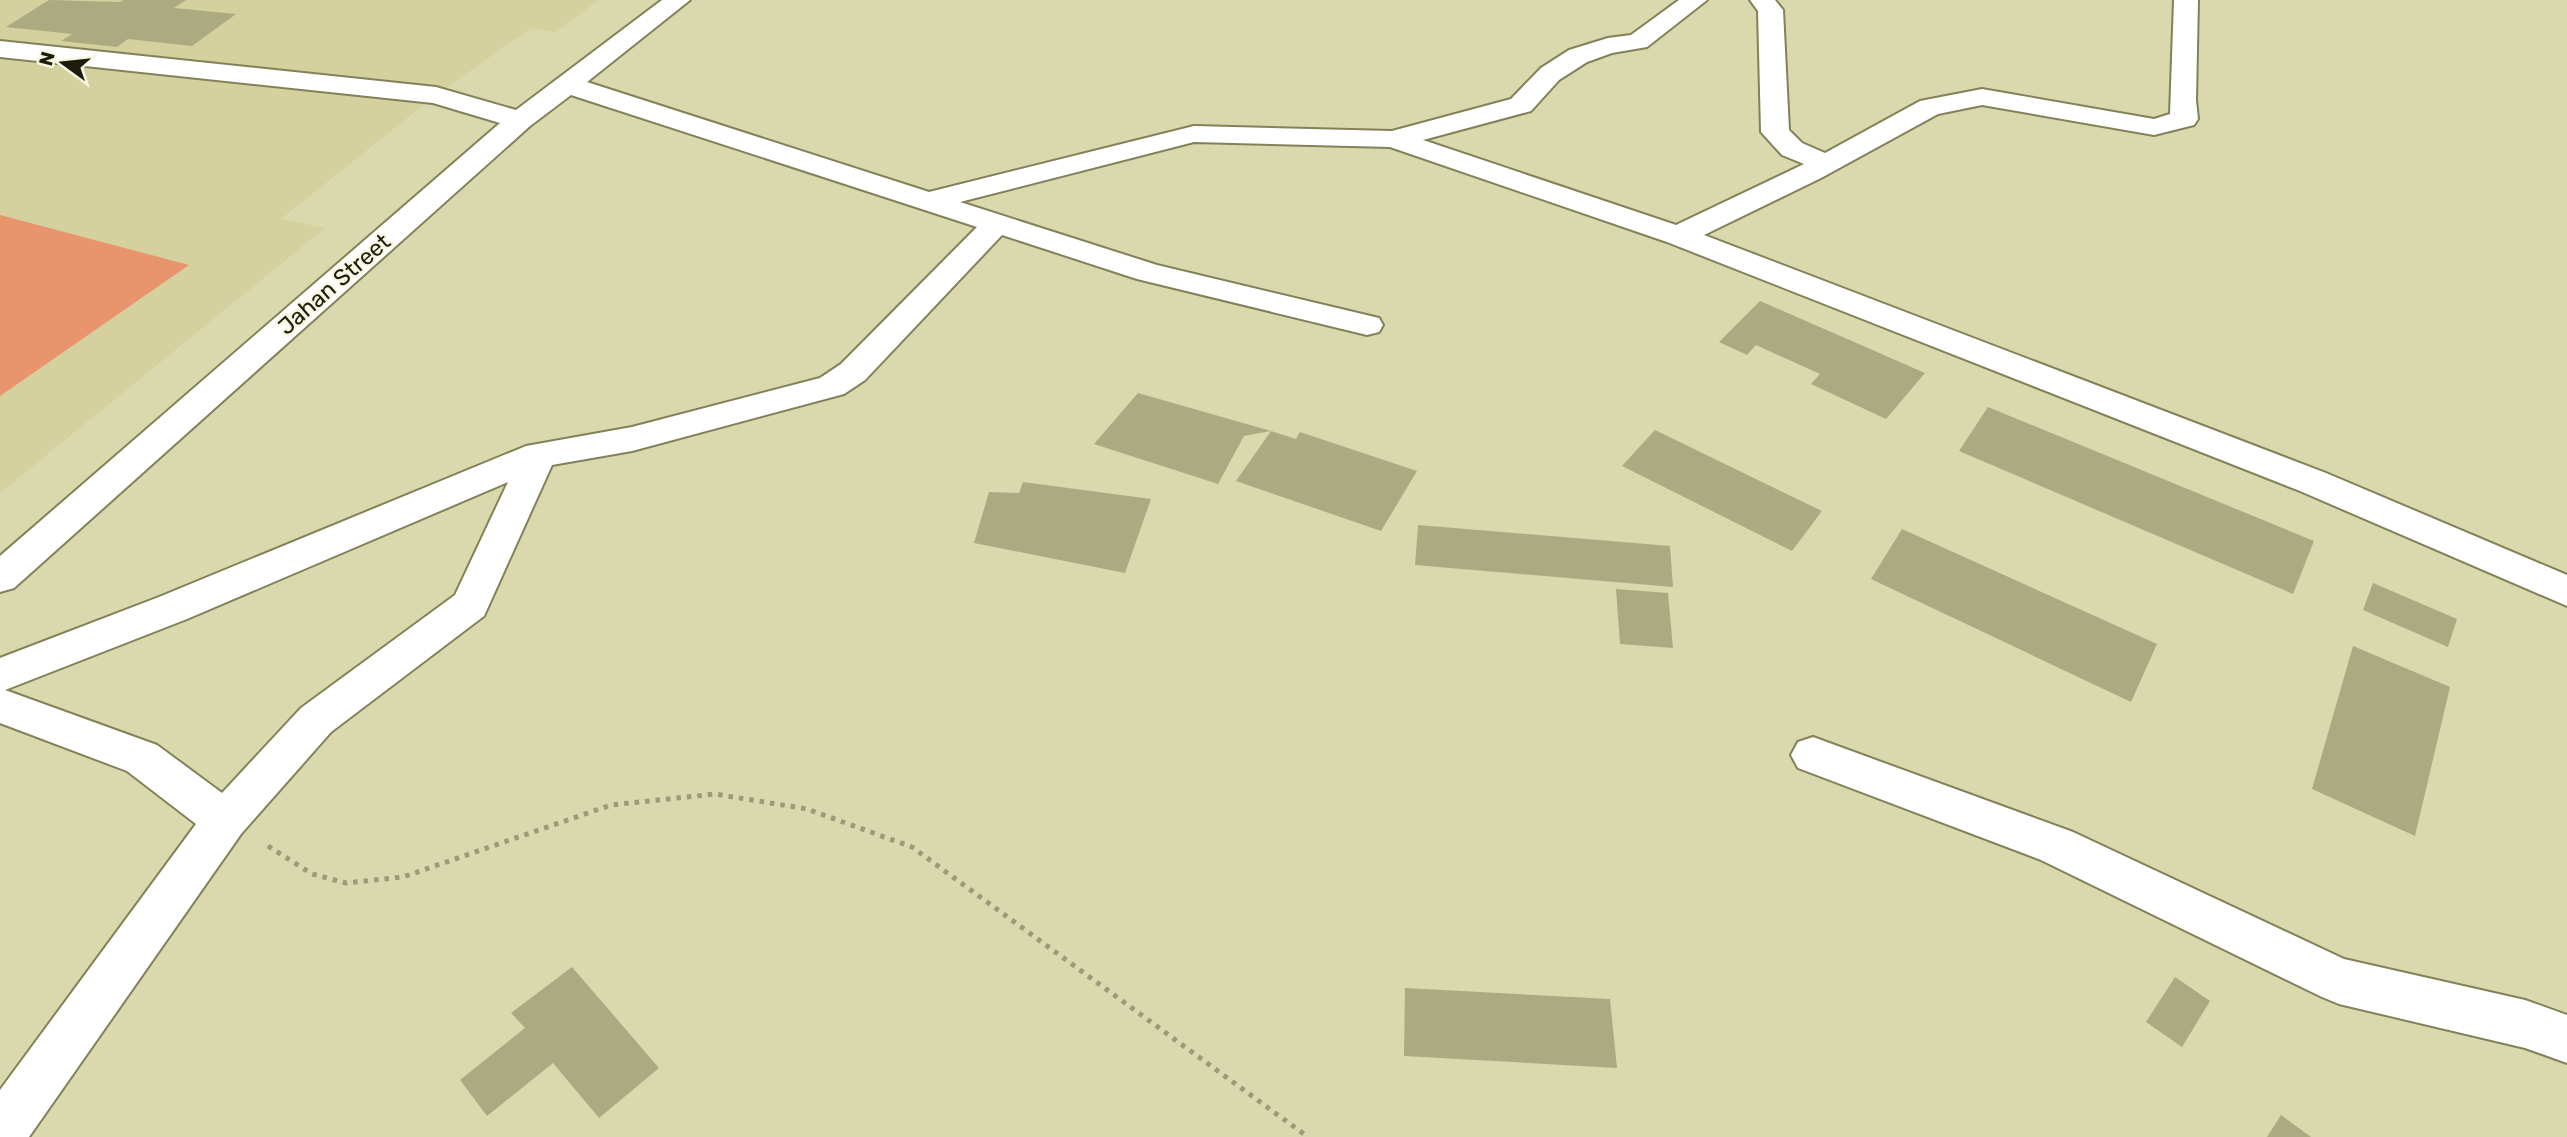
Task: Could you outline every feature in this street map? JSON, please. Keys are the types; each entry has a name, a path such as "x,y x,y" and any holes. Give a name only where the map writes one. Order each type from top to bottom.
{"street":[{"name":"Jahan Street","path":"0,578 520,120 678,0"},
{"path":"927,201 1194,134 1393,139 1521,105 1550,74 1578,56 1608,46 1638,42 1695,0"},
{"path":"1762,0 1770,10 1775,132 1792,149 1826,163"},
{"path":"1678,236 1826,163 1930,107 1982,97 2154,127 2184,119 2182,100 2186,0"},
{"path":"0,50 436,95 520,120"},
{"path":"565,85 1148,272 1367,326"},
{"path":"1393,139 1678,236 2312,482 2567,591"},
{"path":"0,675 173,608 539,455 632,439 832,386 853,372 996,224"},
{"path":"0,1133 225,820 316,720 470,605 539,455"},
{"path":"0,705 142,758 225,820"},
{"path":"1812,755 2057,846 2163,900 2339,981 2525,1024 2567,1039"}],"path":[{"path":"225,820 312,874 346,883 403,877 611,806 715,794 807,809 912,847 1308,1137"}],"shaded area":[{"path":"0,0 599,0 556,32 531,28 436,95 281,219 325,228 0,493"},
{"path":"0,215 189,265 0,396"}],"building":[{"path":"49,0 186,0 174,8 236,14 192,46 128,39 117,47 61,41 72,34 6,27"},
{"path":"1760,301 1925,373 1886,419 1811,384 1820,374 1756,345 1747,355 1719,342"},
{"path":"1138,393 1271,431 1244,436 1218,484 1094,444"},
{"path":"1988,407 2314,541 2293,594 1959,451"},
{"path":"1655,430 1822,511 1792,551 1622,466"},
{"path":"1271,431 1296,439 1300,432 1417,471 1381,531 1236,481"},
{"path":"1023,482 1151,499 1125,573 974,543 989,492 1019,493"},
{"path":"1418,525 1670,546 1673,587 1415,565"},
{"path":"1902,529 2157,644 2131,702 1871,579"},
{"path":"2373,583 2457,619 2448,647 2363,610"},
{"path":"1616,589 1668,593 1673,648 1620,644"},
{"path":"2353,646 2450,687 2415,836 2312,789"},
{"path":"572,967 659,1068 599,1118 553,1063 487,1116 460,1080 525,1028 511,1013"},
{"path":"2175,977 2210,1001 2182,1047 2146,1022"},
{"path":"1405,988 1610,999 1617,1068 1404,1056"},
{"path":"2281,1115 2311,1137 2267,1137"}]}
